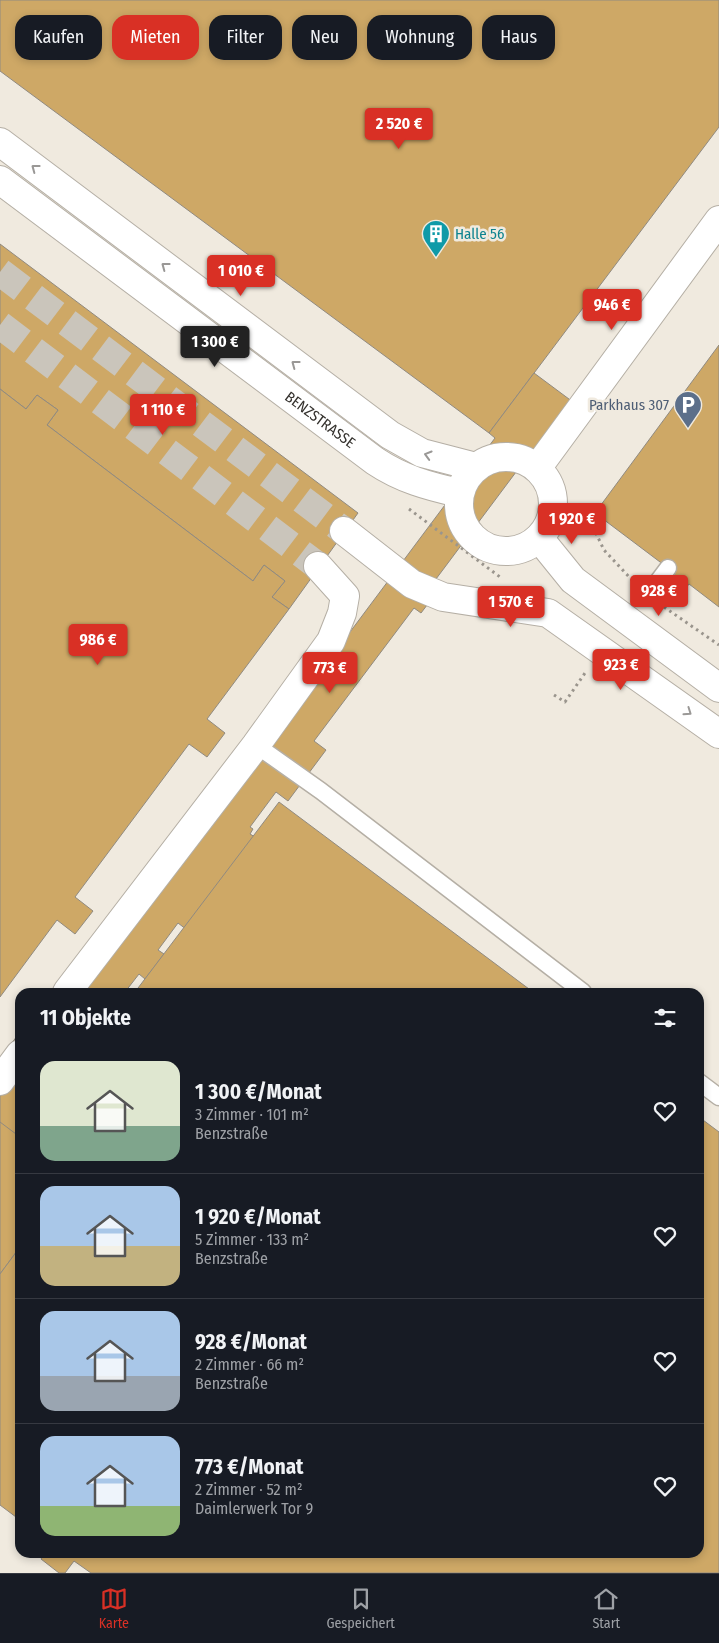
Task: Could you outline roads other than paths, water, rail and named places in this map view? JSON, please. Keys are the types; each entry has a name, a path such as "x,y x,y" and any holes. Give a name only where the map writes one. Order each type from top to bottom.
{"street":[{"path":"0,142 390,435 422,454 476,467"},
{"name":"BENZSTRASSE","path":"0,180 375,461 395,474 421,485 459,493"},
{"path":"538,467 719,220"},
{"path":"505,456 520,458 538,467 552,492 553,509 549,525 539,538 526,547 512,551 497,551 482,545 470,536 462,523 458,508 459,493 465,478 476,467 489,459 505,456"},
{"path":"344,531 412,584 443,596 548,613 719,734"},
{"path":"539,538 573,580 719,688"},
{"path":"70,988 256,745 331,641 342,613 346,596 318,566"},
{"path":"0,1080 15,1060"}],"lane":[{"path":"647,596 668,568"},
{"path":"256,745 321,791 578,988"},
{"path":"704,1086 719,1097"}],"tunnel":[{"path":"0,272 344,531"},
{"path":"0,325 318,566"}],"place":[{"name":"Halle 56","path":"436,258"},
{"name":"Parkhaus 307","path":"688,429"}]}
